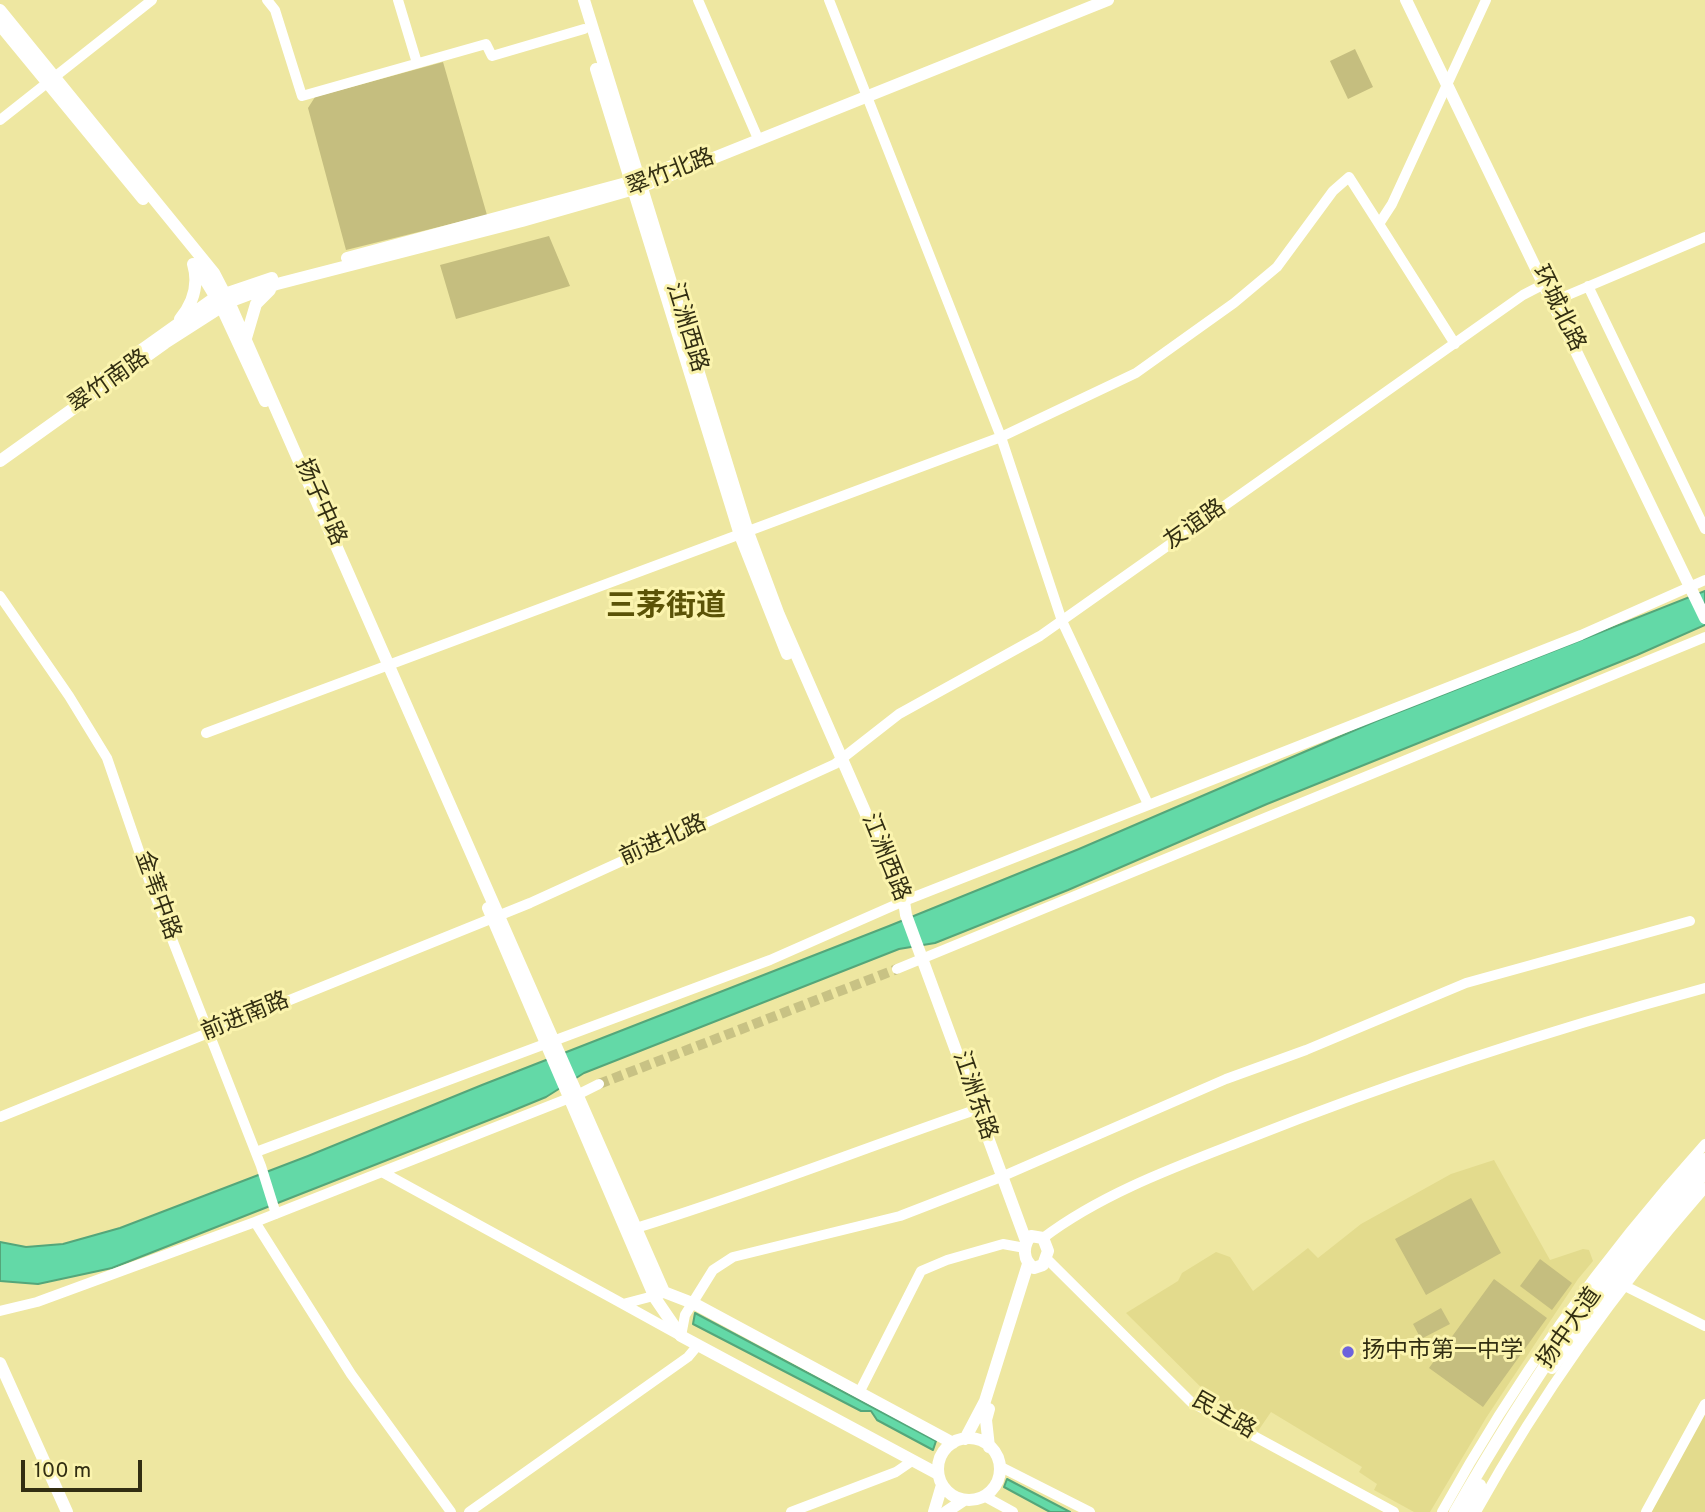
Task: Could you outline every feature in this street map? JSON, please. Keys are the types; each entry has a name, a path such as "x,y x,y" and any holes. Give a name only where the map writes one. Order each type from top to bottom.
{"main road":[{"name":"江洲西路","path":"575,0 771,618 839,762 922,955"},
{"name":"江洲西路","path":"584,0 635,184"},
{"name":"翠竹北路","path":"222,299 635,184 1089,0"},
{"name":"翠竹北路","path":"222,299 635,184 756,134 1108,0"},
{"name":"环城北路","path":"1406,0 1450,80 1679,555 1705,600"},
{"name":"环城北路","path":"1416,0 1450,80"},
{"name":"扬子中路","path":"0,10 50,79 205,276 246,338 385,665"},
{"name":"扬子中路","path":"0,25 50,79 214,273 222,299 571,1092"},
{"path":"175,325 186,311 197,278 190,258"},
{"name":"环城北路","path":"1548,281 1561,298 1679,555 1705,618"},
{"path":"246,338 256,304 277,284"},
{"name":"翠竹南路","path":"0,452 175,325 222,299"},
{"name":"翠竹南路","path":"0,461 222,299"},
{"name":"江洲东路","path":"922,955 1026,1244 1031,1266"},
{"path":"571,1092 636,1228 659,1295"},
{"path":"571,1092 659,1295 681,1336 912,1461 940,1479 951,1494 964,1500"},
{"name":"扬中大道","path":"1455,1512 1559,1342 1624,1254 1705,1159"},
{"name":"扬中大道","path":"1465,1512 1504,1443 1559,1358 1620,1284 1705,1172"},
{"path":"1026,1244 1031,1236 1043,1238 1047,1244 1047,1259 1043,1265 1031,1266"},
{"path":"934,1512 941,1456 959,1441 982,1409 1031,1266"},
{"path":"946,1512 964,1500 984,1496 998,1480 999,1466 989,1447 986,1420 1031,1266"},
{"path":"659,1295 695,1304 959,1441 978,1440 989,1447"},
{"path":"0,1363 66,1512"},
{"path":"0,1383 58,1512"}],"street":[{"path":"0,120 152,0"},
{"path":"267,0 275,10 302,96 486,44 492,56 584,29"},
{"path":"398,0 417,63"},
{"path":"698,0 756,134"},
{"path":"829,0 1002,437 1062,621 1148,804"},
{"path":"1380,224 1392,204 1486,0"},
{"path":"206,733 1002,437 1136,373 1234,303 1277,267 1333,191 1349,177 1455,344"},
{"path":"1561,298 1705,237"},
{"name":"友谊路","path":"839,762 899,714 1062,621 1548,281"},
{"path":"1588,286 1705,529"},
{"path":"256,1152 770,960 1148,804 1581,635 1705,580"},
{"name":"金苇中路","path":"0,596 69,696 107,758 208,1034 256,1152 275,1211"},
{"path":"897,969 922,955 1705,637"},
{"name":"前进北路","path":"496,917 839,762"},
{"name":"前进南路","path":"0,1117 496,917"},
{"path":"382,1172 681,1336 685,1315 695,1304 713,1270 733,1257 900,1216 1001,1177 1226,1079 1306,1050 1466,983 1690,921"},
{"path":"1043,1238 1065,1221 1171,1169 1304,1116 1591,1019 1705,988"},
{"path":"0,1311 37,1302 254,1222 275,1211 382,1172 571,1092 599,1084"},
{"path":"636,1228 716,1204 812,1166 978,1109"},
{"path":"1442,1512 1550,1337 1616,1247 1705,1143"},
{"path":"1476,1512 1514,1444 1620,1284 1705,1188"},
{"path":"254,1222 351,1374 450,1512"},
{"path":"860,1391 921,1271 947,1259 1003,1244 1026,1244"},
{"name":"民主路","path":"1047,1259 1191,1402 1394,1512"},
{"path":"1620,1284 1705,1326"},
{"path":"624,1304 659,1295"},
{"path":"469,1512 688,1357 698,1345"},
{"path":"1646,1512 1705,1404"},
{"path":"791,1512 896,1472 912,1461"},
{"path":"999,1466 1090,1512"},
{"path":"984,1496 1013,1512"}],"shaded area":[{"path":"1355,49 1373,87 1348,99 1330,61"},
{"path":"443,62 487,215 346,250 308,108 315,97"},
{"path":"549,236 570,286 456,319 440,265"},
{"path":"1705,591 1705,625 1267,804 1068,890 935,943 899,949 584,1073 546,1097 112,1268 38,1284 0,1281 0,1242 26,1247 63,1244 120,1228 889,926 1079,849 1376,721"},
{"name":"扬中市第一中学","path":"1494,1160 1550,1260 1583,1249 1589,1250 1593,1261 1578,1279 1486,1418 1430,1512 1414,1512 1374,1490 1377,1484 1359,1472 1362,1467 1271,1412 1258,1431 1223,1409 1126,1313 1178,1281 1182,1273 1216,1252 1230,1257 1253,1291 1308,1248 1318,1258 1361,1224 1451,1174"},
{"path":"1471,1198 1501,1253 1426,1295 1395,1239"},
{"path":"1540,1259 1572,1283 1552,1310 1520,1286"},
{"path":"1494,1279 1547,1318 1483,1407 1429,1368"},
{"path":"1441,1308 1450,1324 1421,1339 1413,1324"},
{"path":"695,1313 936,1441 933,1450 877,1420 871,1411 861,1411 693,1324"},
{"path":"1705,1410 1705,1512 1649,1512"},
{"path":"1007,1479 1070,1512 1050,1512 1004,1487"}],"tunnel":[{"path":"599,1084 897,969"}],"place":[{"name":"扬中市第一中学","path":"1348,1352"}],"district":[{"name":"三茅街道","path":"666,609"}]}
